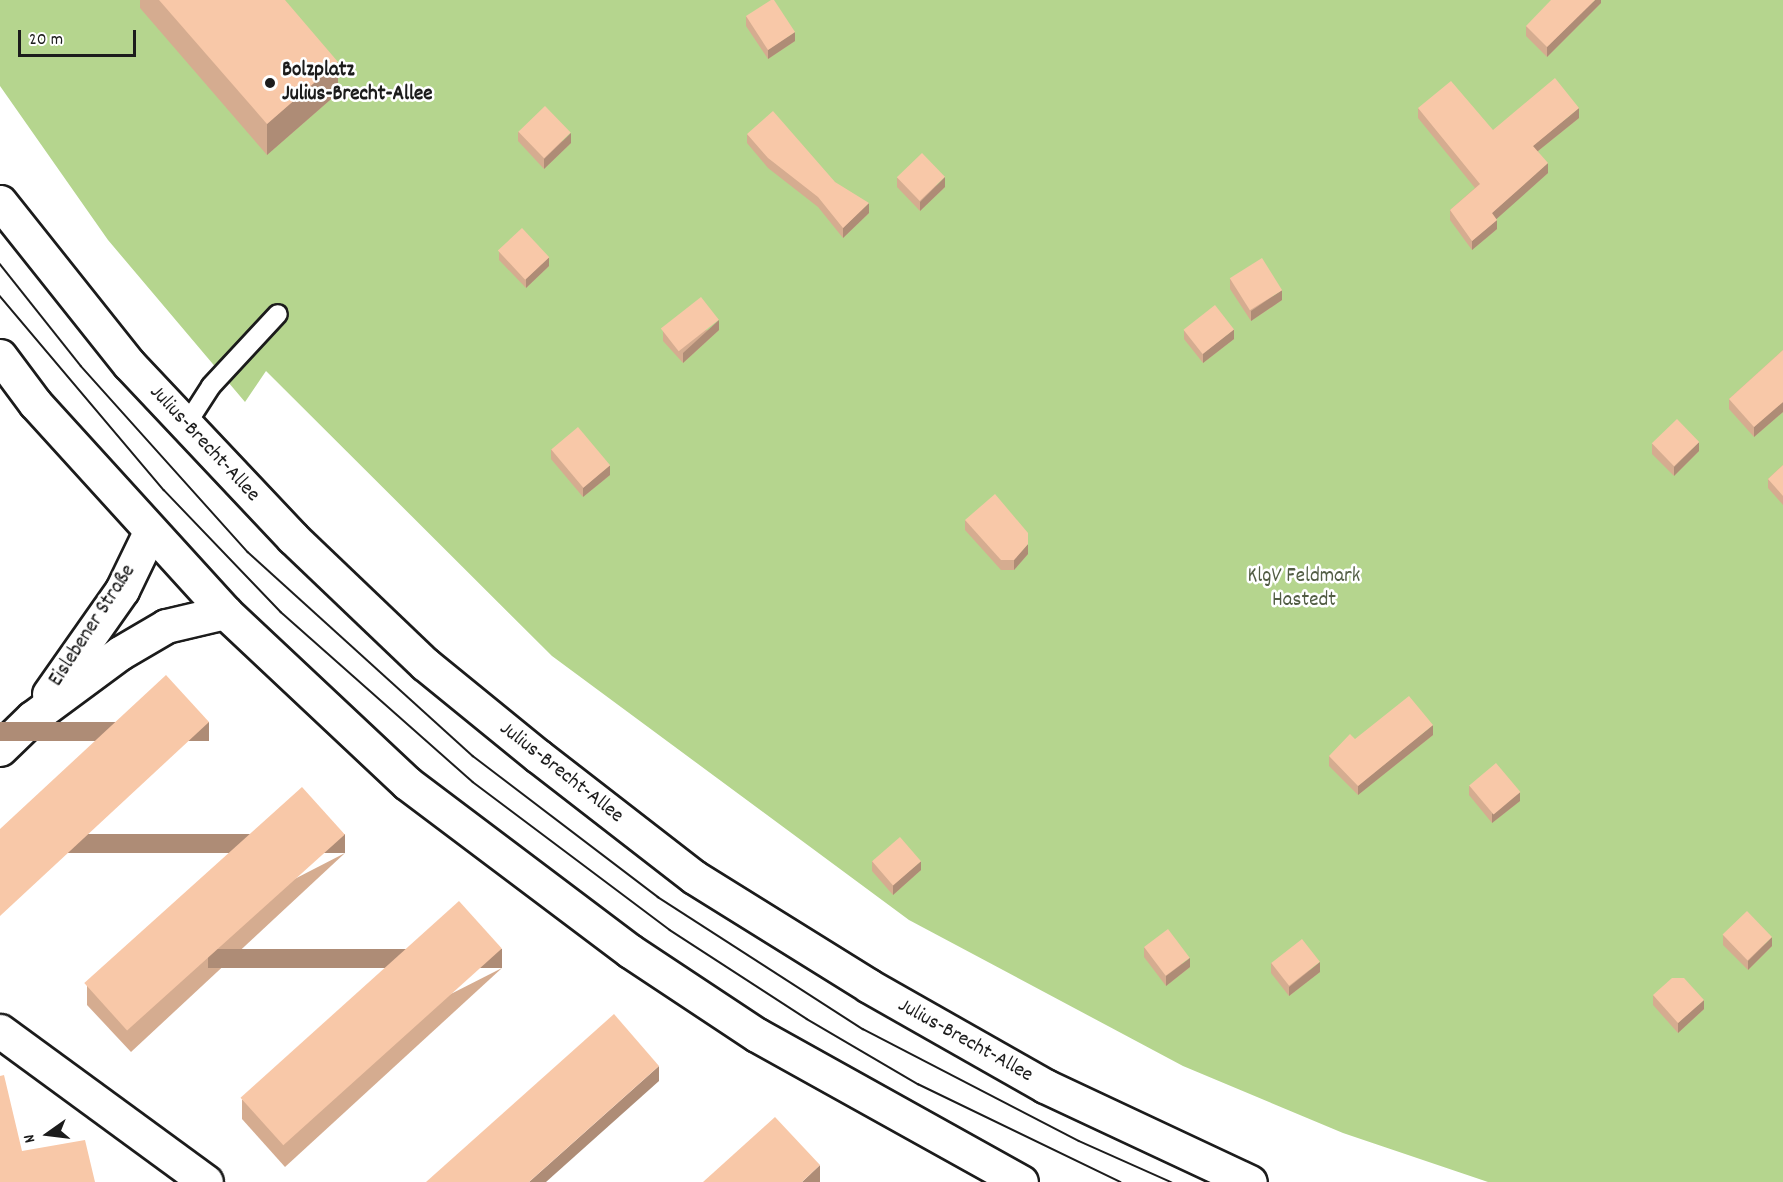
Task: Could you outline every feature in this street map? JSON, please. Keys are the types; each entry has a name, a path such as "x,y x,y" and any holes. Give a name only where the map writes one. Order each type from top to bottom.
{"main road":[{"name":"Julius-Brecht-Allee","path":"0,201 129,364 293,538 425,664 694,877 868,986 1045,1086 1250,1182"},
{"path":"0,356 35,404 225,612 407,783 630,951 813,1070 1021,1182"},
{"name":"Eislebener Straße","path":"32,718 122,590 150,532"},
{"name":"Eislebener Straße","path":"0,748 32,718 166,626 225,612"},
{"path":"0,1031 206,1182"}],"lane":[{"path":"186,425 211,386 278,314"}],"green space":[{"name":"KlgV Feldmark Hastedt","path":"0,0 1783,0 1783,1182 1488,1182 1343,1133 1183,1066 909,920 552,656 266,371 245,402 108,240 0,86"}],"building":[{"path":"159,0 285,0 338,62 267,124"},
{"path":"774,0 795,32 768,50 746,16"},
{"path":"1551,0 1595,0 1547,47 1526,26"},
{"path":"1555,78 1579,108 1533,146 1548,163 1492,213 1497,220 1472,241 1450,210 1480,184 1418,108 1451,81 1493,130"},
{"path":"545,106 571,133 544,158 518,132"},
{"path":"773,111 835,182 869,203 843,228 818,197 768,158 747,134"},
{"path":"922,153 945,177 920,201 897,177"},
{"path":"522,228 549,257 525,280 498,251"},
{"path":"1262,258 1282,290 1250,310 1230,278"},
{"path":"701,297 719,320 679,351 661,328"},
{"path":"1215,305 1234,329 1203,354 1183,330"},
{"path":"1783,350 1783,402 1754,427 1729,399"},
{"path":"1677,419 1699,442 1674,466 1652,443"},
{"path":"578,427 610,465 583,488 551,449"},
{"path":"1783,465 1783,496 1768,479"},
{"path":"995,494 1028,533 1028,544 1014,560 1001,560 965,520"},
{"path":"166,675 209,722 0,916 0,829"},
{"path":"1409,696 1433,725 1358,786 1329,756 1350,734 1355,739"},
{"path":"1496,763 1520,792 1494,815 1469,785"},
{"path":"302,787 345,835 127,1031 84,983"},
{"path":"900,837 921,861 893,885 872,861"},
{"path":"459,901 502,949 283,1145 241,1098"},
{"path":"1747,911 1772,937 1748,961 1723,935"},
{"path":"1168,929 1190,958 1166,976 1144,947"},
{"path":"1302,939 1320,962 1289,986 1271,963"},
{"path":"1672,978 1684,978 1704,1000 1678,1023 1653,995"},
{"path":"614,1014 659,1066 529,1182 426,1182"},
{"path":"4,1075 22,1151 85,1140 95,1182 0,1182 0,1076"},
{"path":"775,1117 820,1165 802,1182 703,1182"}],"tram line":[{"path":"0,264 81,366 248,552 473,756 658,897 863,1029 1079,1141 1171,1182"},
{"path":"0,296 164,490 281,612 473,782 670,930 807,1019 918,1084 1121,1182"}],"place":[{"name":"Bolzplatz Julius-Brecht-Allee","path":"270,83"}]}
